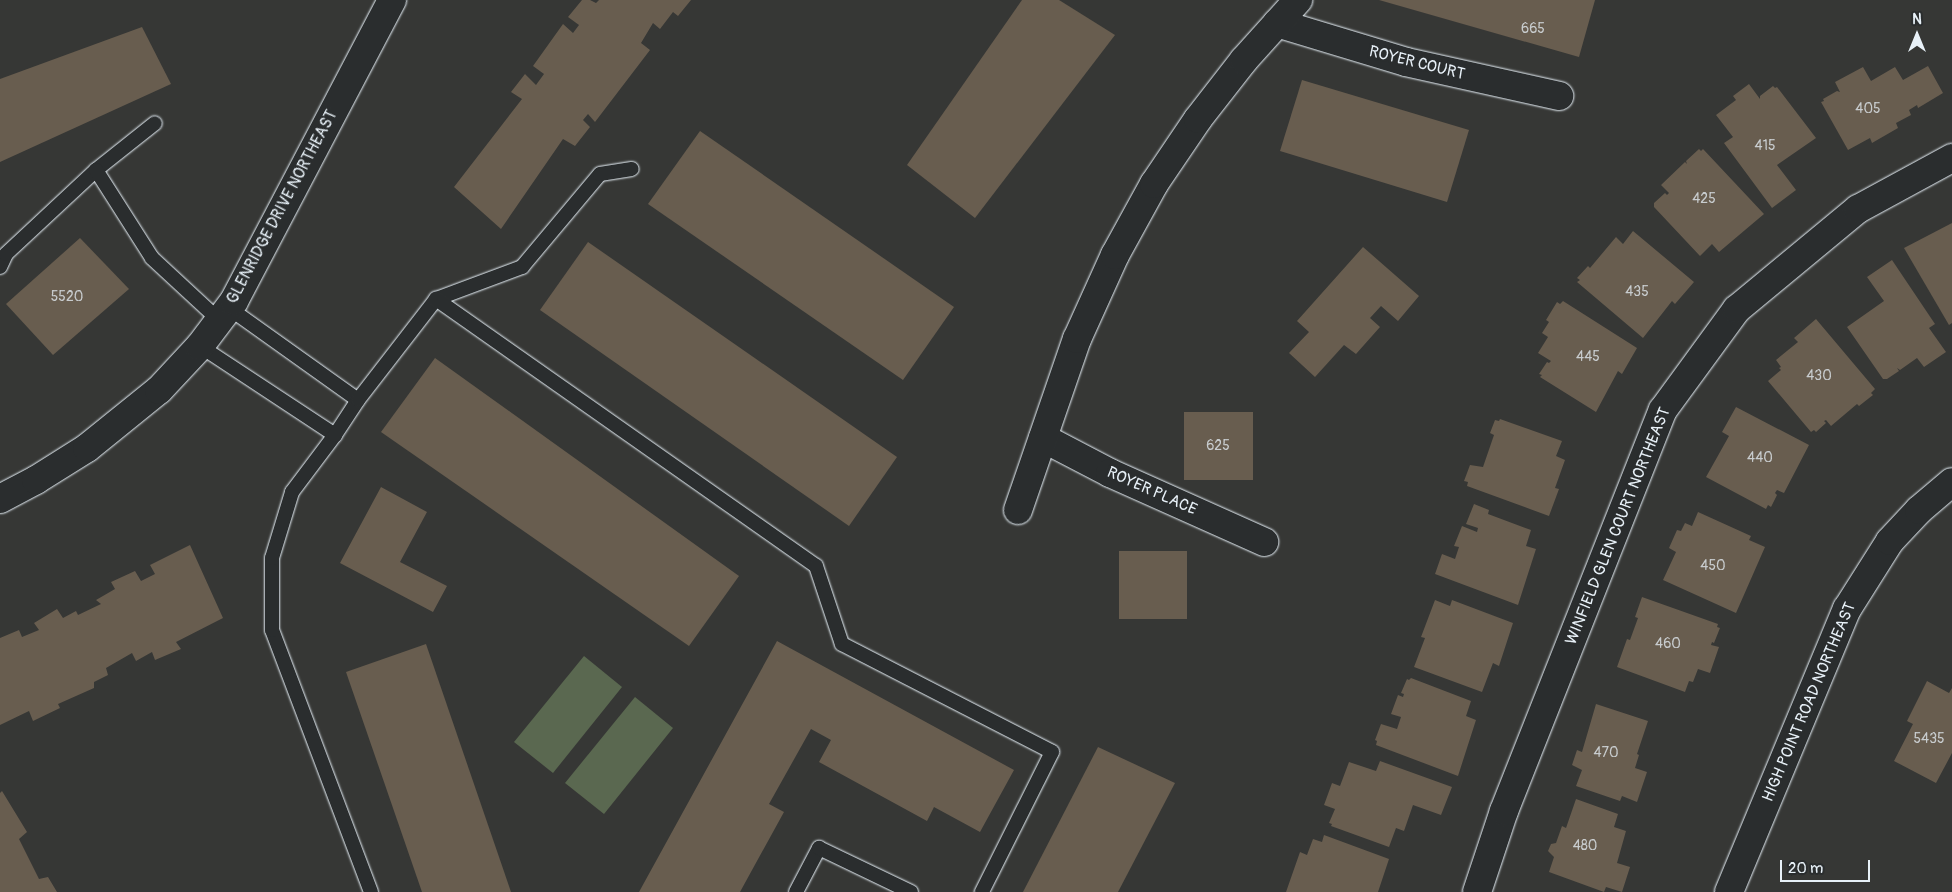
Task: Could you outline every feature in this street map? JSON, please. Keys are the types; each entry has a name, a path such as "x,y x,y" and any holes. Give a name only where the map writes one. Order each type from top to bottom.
{"street":[{"name":"GLENRIDGE DRIVE NORTHEAST","path":"0,498 36,480 87,448 159,390 200,346 224,314 392,0"},
{"path":"1018,510 1077,339 1115,255 1154,184 1198,119 1244,60 1298,0"},
{"name":"ROYER COURT","path":"1277,23 1406,62 1559,96"},
{"name":"WINFIELD GLEN COURT NORTHEAST","path":"1476,892 1504,811 1663,410 1737,309 1858,209 1952,158"},
{"name":"ROYER PLACE","path":"1042,438 1110,473 1264,542"},
{"name":"HIGH POINT ROAD NORTHEAST","path":"1729,892 1846,609 1890,541 1919,510 1950,486"}],"lane":[{"path":"0,267 6,254 96,170 155,123"},
{"path":"371,892 272,630 272,558 292,492 335,435 358,400 436,299 522,267 600,174 632,169"},
{"path":"96,170 152,258 224,314 358,400"},
{"path":"436,299 816,566 842,644 1052,752 982,892"},
{"path":"200,346 335,435"},
{"path":"796,892 818,848 911,892"}],"green space":[{"path":"584,656 622,687 553,773 514,742"},
{"path":"635,697 673,728 604,814 565,783"}],"building":[{"path":"582,0 590,0 596,3 599,0 691,0 678,16 673,12 660,29 653,23 641,43 650,50 595,122 588,114 583,120 590,127 575,146 563,139 501,229 454,187 522,99 511,92 525,74 536,85 544,74 533,66 563,24 573,33 579,25 568,17"},
{"path":"1022,0 1059,0 1115,35 975,218 907,165"},
{"path":"1379,0 1595,0 1579,57"},
{"path":"142,27 171,84 0,162 0,79"},
{"path":"1928,66 1943,93 1918,108 1917,105 1909,110 1911,115 1896,123 1898,128 1872,143 1870,138 1848,150 1821,102 1837,91 1840,92 1835,82 1863,67 1871,81 1895,67 1903,80"},
{"path":"1302,80 1469,130 1447,202 1280,151"},
{"path":"1749,84 1760,99 1760,96 1773,86 1777,87 1816,138 1777,165 1796,190 1772,208 1724,143 1733,137 1716,115 1736,100 1733,96"},
{"path":"700,131 954,307 903,380 648,204"},
{"path":"1699,149 1701,151 1703,149 1764,214 1719,252 1712,244 1700,256 1654,207 1654,203 1665,193 1667,195 1669,193 1661,185 1685,162 1687,164 1686,161"},
{"path":"1952,223 1952,323 1949,325 1904,248"},
{"path":"1633,231 1694,282 1675,304 1672,301 1643,338 1577,282 1580,280 1577,278 1588,266 1590,268 1616,237 1623,244"},
{"path":"80,238 129,289 53,355 6,304"},
{"path":"588,242 897,457 849,526 540,310"},
{"path":"1363,247 1419,296 1398,321 1381,306 1370,318 1380,327 1356,354 1344,345 1315,377 1289,353 1309,332 1297,321"},
{"path":"1892,260 1935,324 1929,328 1946,352 1924,367 1917,358 1900,370 1897,368 1899,371 1887,379 1883,379 1847,327 1884,301 1867,277"},
{"path":"1563,301 1637,348 1622,374 1618,371 1596,412 1540,377 1542,375 1539,374 1547,362 1551,361 1538,353 1548,337 1542,333 1549,322 1546,320 1557,302 1560,304"},
{"path":"1816,319 1875,389 1871,393 1873,395 1859,406 1857,404 1831,426 1826,420 1824,421 1826,423 1816,432 1814,430 1811,432 1768,381 1781,370 1776,360 1798,342 1794,338"},
{"path":"435,358 739,576 689,646 381,432"},
{"path":"1736,407 1809,445 1784,493 1777,490 1775,493 1777,495 1771,507 1768,505 1766,509 1706,477 1729,436 1722,432"},
{"path":"1184,412 1253,412 1253,480 1184,480"},
{"path":"1500,419 1562,441 1556,456 1565,460 1555,488 1559,489 1549,516 1467,486 1468,482 1464,481 1470,465 1483,467 1494,435 1490,433 1495,420 1499,421"},
{"path":"381,487 427,512 400,562 447,586 433,612 340,563"},
{"path":"1474,504 1489,510 1488,514 1531,530 1526,546 1536,549 1518,605 1435,574 1442,554 1455,559 1459,547 1454,546 1462,526 1477,532 1478,528 1466,524"},
{"path":"1698,512 1751,536 1749,540 1765,547 1736,613 1663,580 1676,552 1669,548 1677,530 1681,531 1685,523 1692,526"},
{"path":"190,545 223,618 176,642 181,649 155,660 152,652 136,661 132,653 106,668 108,675 94,682 94,688 58,704 60,708 33,721 29,711 0,725 0,638 19,630 22,637 39,630 34,623 57,609 63,618 76,611 78,615 101,604 96,600 115,589 111,582 135,571 141,581 155,574 150,565"},
{"path":"1119,551 1187,551 1187,619 1119,619"},
{"path":"1642,597 1718,624 1717,627 1720,628 1714,643 1712,642 1711,645 1719,647 1710,673 1698,669 1693,682 1689,681 1685,692 1617,667 1627,639 1630,640 1638,618 1635,617"},
{"path":"1435,600 1450,606 1452,600 1513,623 1499,666 1493,663 1482,692 1414,667 1425,638 1421,637"},
{"path":"777,641 1014,770 980,832 934,807 927,821 819,762 831,740 811,729 769,804 784,812 740,892 639,892"},
{"path":"426,644 511,892 422,892 346,672"},
{"path":"1411,678 1471,701 1466,716 1476,720 1458,776 1376,745 1377,741 1375,740 1381,724 1397,729 1401,717 1391,714 1398,695 1403,697 1404,694 1401,693 1407,679"},
{"path":"1927,681 1949,693 1952,688 1952,753 1936,783 1894,761 1913,724 1907,721"},
{"path":"1596,704 1648,721 1637,754 1639,755 1635,768 1647,772 1637,802 1622,796 1620,801 1576,786 1582,770 1572,765 1577,750 1582,752"},
{"path":"1098,747 1175,783 1118,892 1023,892"},
{"path":"1380,761 1452,787 1441,815 1413,805 1404,831 1396,828 1389,847 1331,826 1332,824 1329,823 1335,809 1324,805 1332,783 1340,786 1349,762 1376,771"},
{"path":"2,791 27,832 19,839 39,879 48,877 57,892 0,892 0,793"},
{"path":"1576,799 1618,814 1614,827 1626,831 1617,863 1630,867 1622,892 1606,887 1604,892 1549,872 1554,857 1548,851 1551,844 1556,843 1562,826 1566,828"},
{"path":"1324,835 1389,859 1378,892 1286,892 1300,852 1307,855 1313,839 1322,842"}]}
